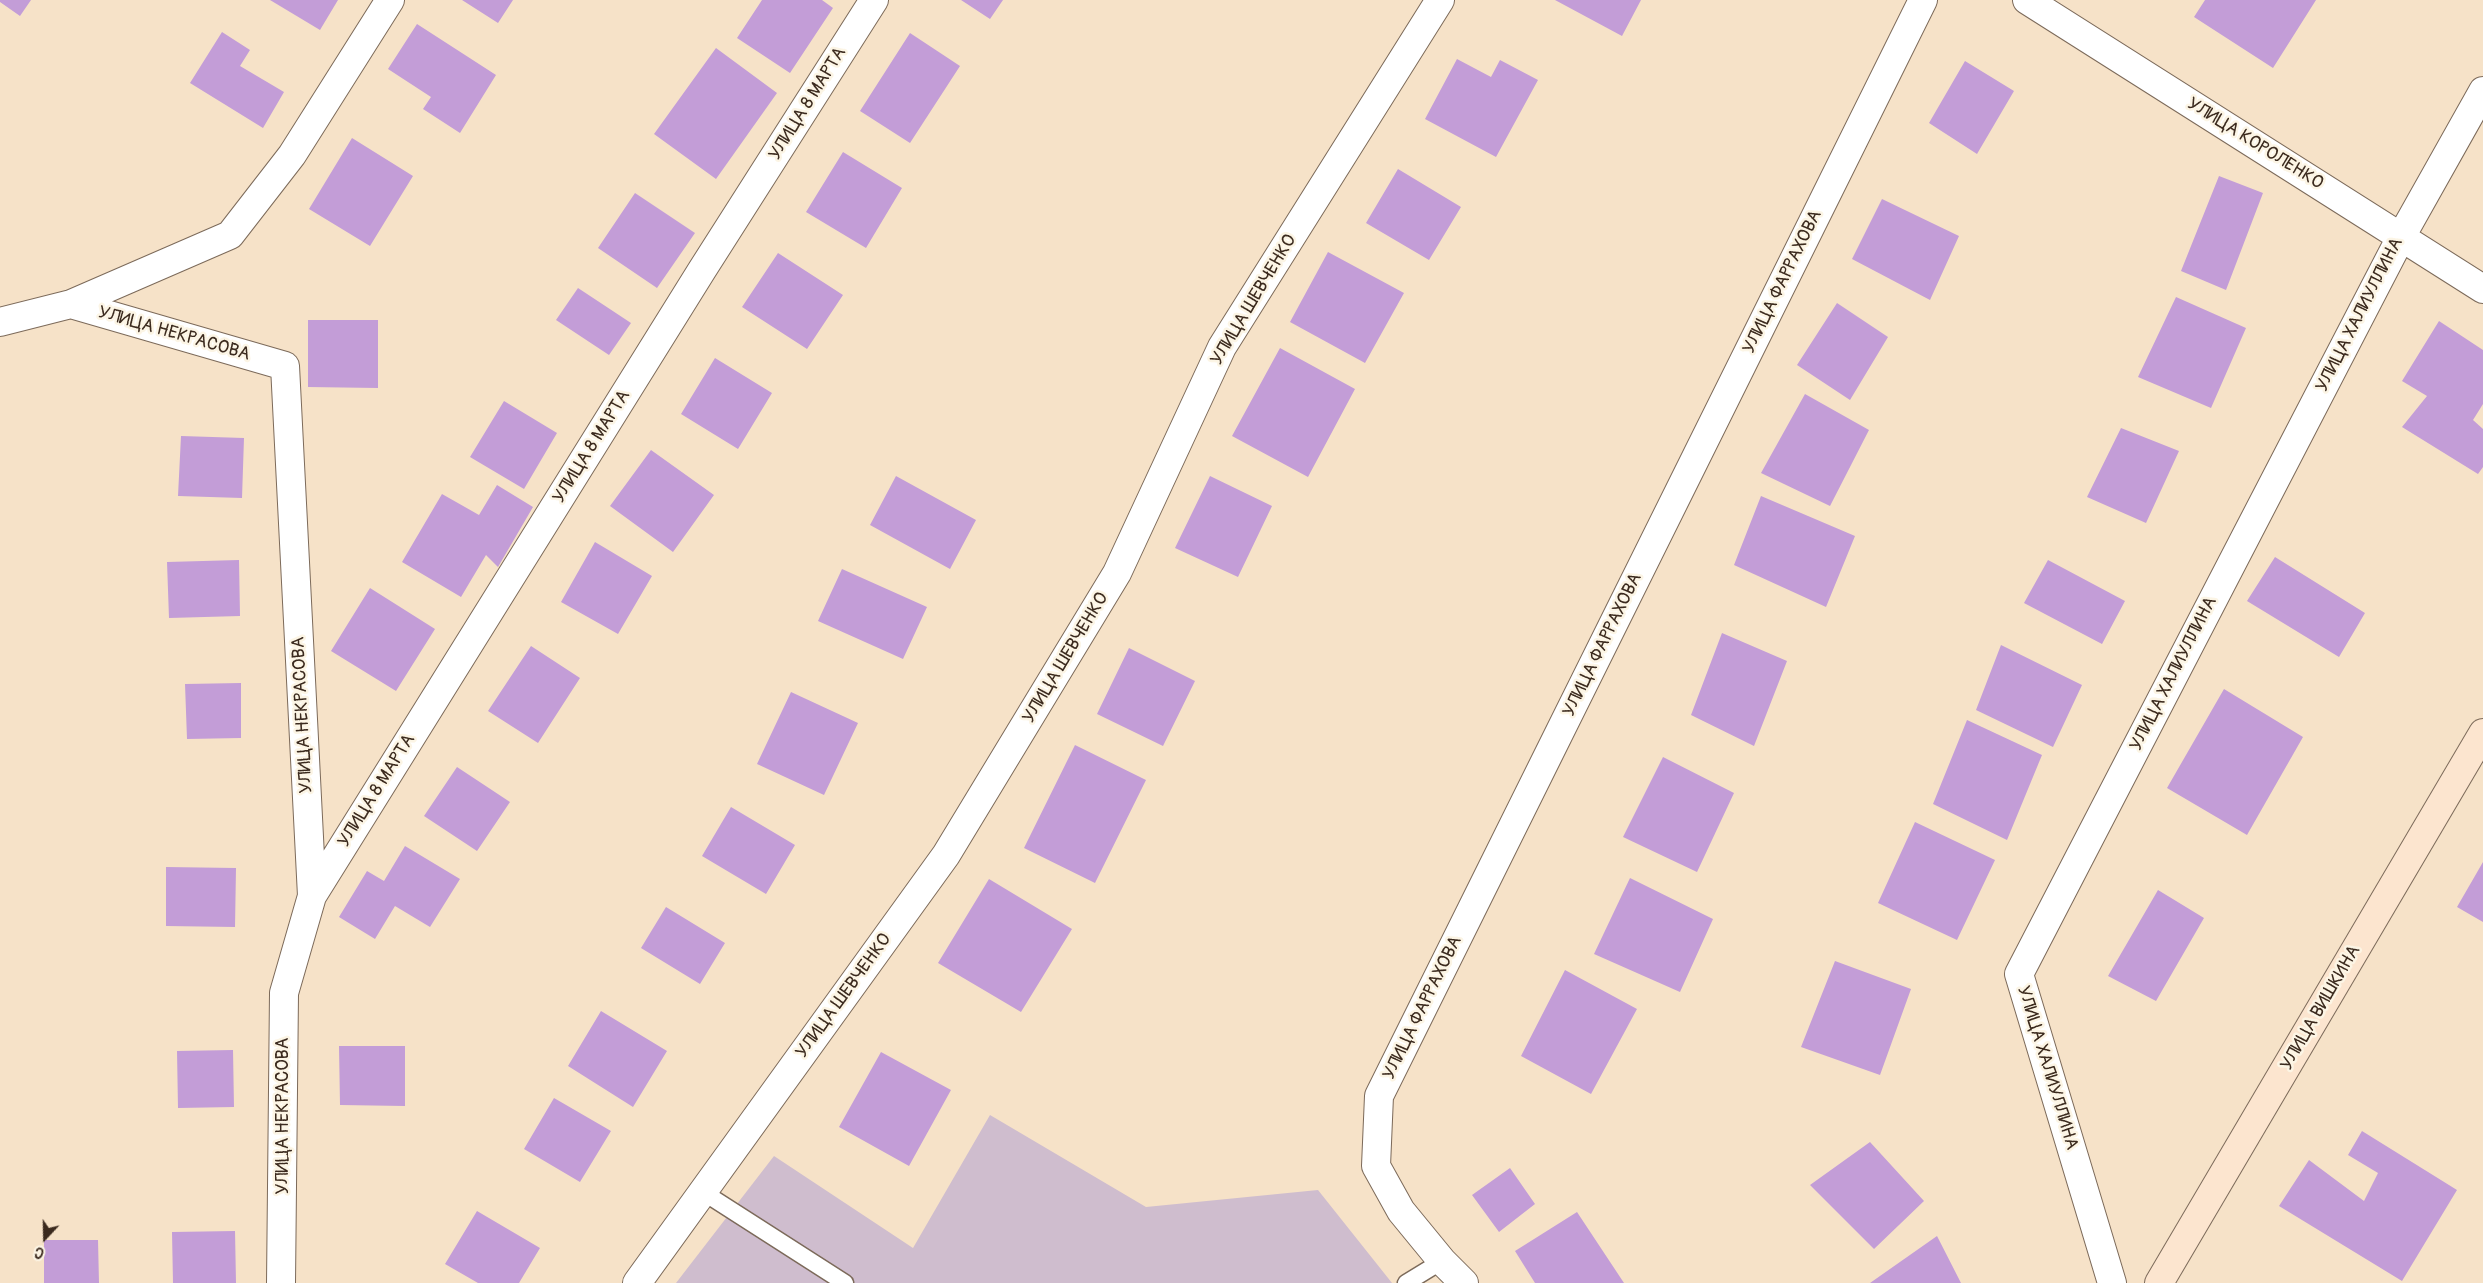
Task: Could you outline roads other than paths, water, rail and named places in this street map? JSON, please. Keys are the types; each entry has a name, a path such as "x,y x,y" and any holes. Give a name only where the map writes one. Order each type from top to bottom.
{"street":[{"name":"УЛИЦА НЕКРАСОВА","path":"0,322 71,304 230,235 292,154 390,0"},
{"name":"УЛИЦА 8 МАРТА","path":"312,896 702,270 874,0"},
{"name":"УЛИЦА ШЕВЧЕНКО","path":"637,1283 946,855 1117,573 1222,347 1440,0"},
{"name":"УЛИЦА ФАРРАХОВА","path":"1464,1283 1442,1261 1401,1211 1376,1166 1379,1096 1923,0"},
{"name":"УЛИЦА КОРОЛЕНКО","path":"2027,0 2483,289"},
{"name":"УЛИЦА ХАЛИУЛЛИНА","path":"2112,1283 2019,974 2401,237 2483,91"},
{"name":"УЛИЦА НЕКРАСОВА","path":"71,304 285,366 312,896 284,993 281,1283"},
{"name":"УЛИЦА ВИШКИНА","path":"2159,1283 2483,733"}],"lane":[{"path":"703,1192 845,1283"},
{"path":"1406,1283 1442,1261"}]}
